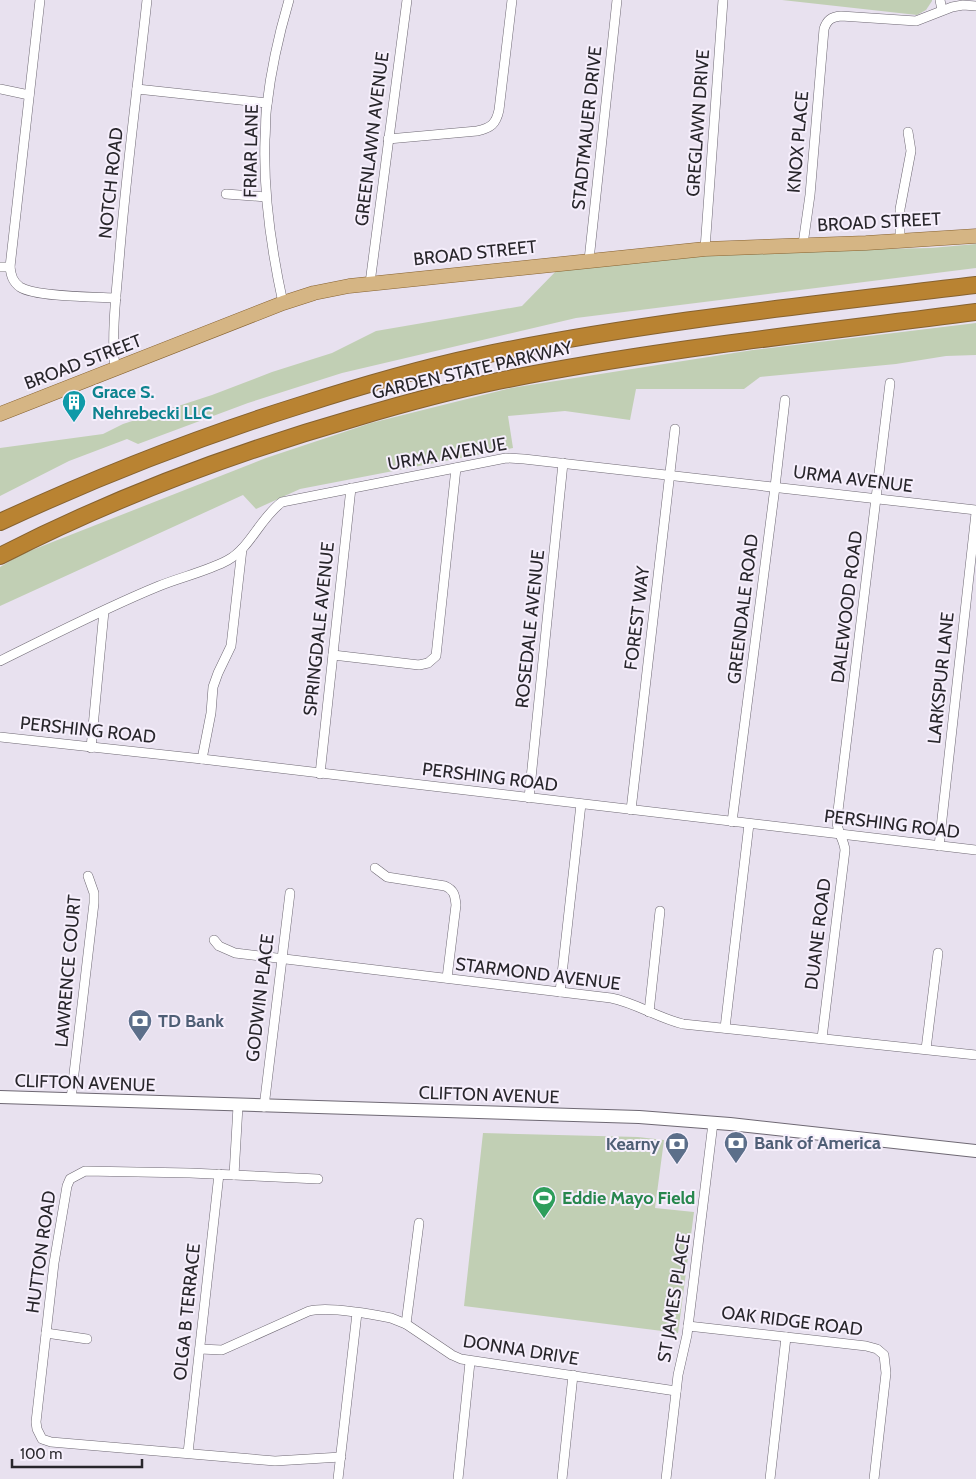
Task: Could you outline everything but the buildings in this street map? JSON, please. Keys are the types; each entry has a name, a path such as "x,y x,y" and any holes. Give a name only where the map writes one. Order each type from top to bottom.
{"highway":[{"name":"GARDEN STATE PARKWAY","path":"0,522 134,464 219,431 348,389 443,364 573,337 976,284"},
{"name":"GARDEN STATE PARKWAY","path":"0,556 126,497 231,457 299,434 407,403 496,382 596,363 976,312"}],"main road":[{"name":"BROAD STREET","path":"0,414 283,303 314,293 370,283 705,249 866,243 976,236"},
{"name":"CLIFTON AVENUE","path":"0,1097 264,1107 603,1116 713,1123 976,1151"}],"street":[{"path":"40,0 10,267 11,276 15,282 29,292 116,298"},
{"name":"NOTCH ROAD","path":"115,370 116,298 125,190 147,0"},
{"name":"FRIAR LANE","path":"283,303 272,255 266,197 265,152 267,103 278,40 289,0"},
{"name":"GREENLAWN AVENUE","path":"370,283 407,0"},
{"path":"388,139 477,131 493,126 499,110 512,0"},
{"name":"STADTMAUER DRIVE","path":"590,260 617,0"},
{"name":"GREGLAWN DRIVE","path":"705,249 724,0"},
{"path":"940,0 942,10"},
{"name":"KNOX PLACE","path":"804,244 826,24 834,16 916,21 942,10 963,5 976,6"},
{"path":"0,89 29,95"},
{"path":"137,89 267,103"},
{"path":"900,240 900,209 911,151 908,132"},
{"path":"226,194 266,197"},
{"path":"0,267 10,267"},
{"name":"DALEWOOD ROAD","path":"839,834 836,820 890,383"},
{"name":"GREENDALE ROAD","path":"732,822 775,487 784,400"},
{"name":"FOREST WAY","path":"631,810 675,429"},
{"name":"URMA AVENUE","path":"0,662 104,611 160,586 227,560 242,549 266,517 282,502 506,458 524,458 670,474 976,511"},
{"name":"ROSEDALE AVENUE","path":"529,798 563,463"},
{"path":"333,655 419,665 434,659 437,653 456,468"},
{"name":"SPRINGDALE AVENUE","path":"320,774 351,488"},
{"name":"LARKSPUR LANE","path":"939,846 976,511"},
{"path":"202,759 211,713 213,687 231,646 233,636 242,549"},
{"path":"91,748 104,611"},
{"name":"PERSHING ROAD","path":"0,737 976,850"},
{"path":"560,992 581,804"},
{"path":"725,1028 749,824"},
{"name":"DUANE ROAD","path":"822,1038 845,850 844,842 839,834"},
{"path":"376,868 387,877 445,886 452,889 456,905 447,978"},
{"name":"LAWRENCE COURT","path":"71,1099 94,903 94,893 88,876"},
{"name":"GODWIN PLACE","path":"264,1107 290,893"},
{"path":"649,1012 660,911"},
{"name":"STARMOND AVENUE","path":"214,940 219,946 235,953 625,1000 649,1012 683,1024 976,1055"},
{"path":"926,1049 938,953"},
{"path":"234,1175 238,1106"},
{"name":"ST JAMES PLACE","path":"666,1479 676,1391 688,1326 713,1123"},
{"name":"HUTTON ROAD","path":"188,1452 42,1439 37,1429 36,1414 54,1263 67,1186 70,1179 85,1171 219,1174 318,1179"},
{"name":"OLGA B TERRACE","path":"188,1452 219,1174"},
{"path":"406,1324 419,1223"},
{"name":"DONNA DRIVE","path":"200,1349 222,1350 309,1311 319,1309 392,1318 406,1324 452,1355 470,1362 676,1391"},
{"path":"338,1479 357,1313"},
{"name":"OAK RIDGE ROAD","path":"688,1326 866,1346 877,1349 884,1355 886,1373 874,1479"},
{"path":"46,1333 87,1339"},
{"path":"770,1479 786,1337"},
{"path":"458,1479 470,1362"},
{"path":"562,1479 573,1375"},
{"path":"188,1452 275,1461 340,1457"}],"green space":[{"path":"782,0 932,1 926,10 917,15"},
{"path":"976,244 976,268 576,318 342,373 248,403 138,444 127,439 69,461 0,496 0,448 103,434 123,424 332,353 376,331 522,306 558,269 665,258 772,251 931,248"},
{"path":"976,323 976,355 946,356 896,364 760,377 744,389 636,389 630,420 565,411 508,416 513,448 300,489 256,509 243,495 0,606 0,567 22,554 266,458 371,423 511,388 753,350"},
{"path":"483,1133 638,1137 664,1140 655,1208 694,1212 678,1333 464,1306"}],"place":[{"name":"Grace S. Nehrebecki LLC","path":"74,423"},
{"name":"TD Bank","path":"140,1042"},
{"name":"Bank of America","path":"736,1164"},
{"name":"Kearny","path":"677,1165"},
{"name":"Eddie Mayo Field","path":"544,1219"}]}
